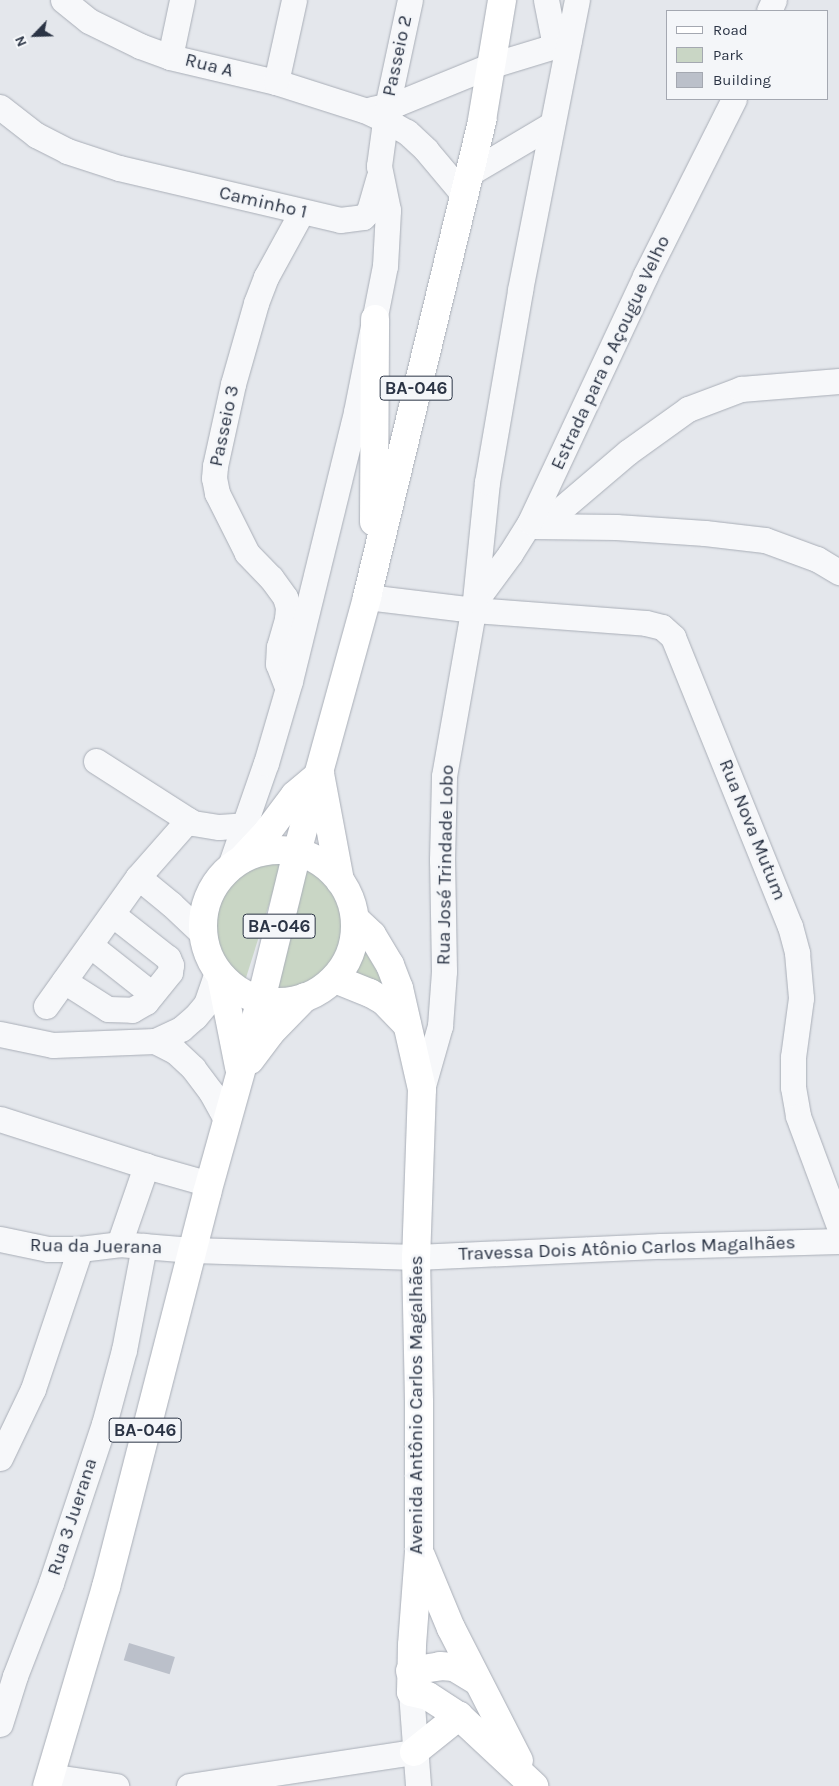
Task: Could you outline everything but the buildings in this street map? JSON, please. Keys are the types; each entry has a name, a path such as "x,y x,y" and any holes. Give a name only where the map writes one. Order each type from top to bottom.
{"main road":[{"name":"BA-046","path":"48,1781 106,1587 209,1184 261,1000 297,852 320,774 367,597 465,184 482,120 489,66 502,0"},
{"path":"374,567 373,435 375,319"},
{"path":"235,865 268,851 297,852 321,862 340,881 350,899 355,919 354,941 347,962 335,979 313,995 306,997 288,1002 261,1000 239,991 220,973 209,957 204,935 204,913 211,892 235,865 268,831 295,795 320,774 340,881"},
{"name":"Avenida Antônio Carlos Magalhães","path":"355,919 382,948 399,988 422,1090 416,1257 419,1402 419,1552 411,1681"},
{"path":"220,973 240,1074"},
{"path":"335,979 370,993 384,1001 407,1025"},
{"path":"240,1074 270,1033 306,997"},
{"path":"419,1552 450,1628 531,1783"},
{"path":"476,1680 454,1667 440,1666 411,1681 428,1696 459,1716 531,1783"},
{"path":"414,1752 459,1716"}],"street":[{"path":"170,56 182,0"},
{"path":"276,82 294,0"},
{"name":"Passeio 2","path":"380,174 380,112 410,0"},
{"path":"380,112 489,66 561,44 546,0"},
{"name":"Rua José Trindade Lobo","path":"422,1090 440,1026 444,971 442,860 444,776 474,605 488,482 551,125 561,44 576,0"},
{"name":"Rua A","path":"65,1 89,21 140,46 170,56 276,82 380,112 407,132 465,184"},
{"name":"Estrada para o Açougue Velho","path":"474,605 535,526 646,276 734,100"},
{"name":"Caminho 1","path":"0,108 36,135 67,152 119,168 301,213 340,220 363,217 369,210 380,174"},
{"path":"465,184 551,125"},
{"path":"235,865 245,825 288,688 334,508 375,319 385,266 388,210 380,174"},
{"name":"Passeio 3","path":"288,688 278,664 279,646 287,619 288,607 285,596 272,578 247,553 217,493 214,478 233,384 256,303 266,277 301,213"},
{"path":"535,526 628,452 688,409 741,389 839,381"},
{"path":"535,526 626,528 765,540 817,559 839,572"},
{"name":"Rua Nova Mutum","path":"367,597 474,605 646,623 662,628 673,637 790,926 797,953 801,998 793,1057 793,1087 798,1116 839,1226"},
{"path":"96,761 188,820 219,828 245,825"},
{"path":"46,1006 138,878 188,820"},
{"path":"138,878 171,904 204,935"},
{"path":"64,981 102,1006 114,1010 132,1010 146,1002 170,972 171,965 168,958 112,914"},
{"path":"90,945 152,994"},
{"path":"0,1034 53,1045 155,1041 181,1029 195,1017 206,1004 220,973"},
{"path":"155,1041 175,1050 193,1068 211,1092 227,1121"},
{"path":"0,1119 146,1166 209,1184"},
{"path":"119,1244 146,1166"},
{"name":"Rua da Juerana","path":"0,1240 48,1249 80,1249 119,1244 192,1250"},
{"name":"Travessa Dois Atônio Carlos Magalhães","path":"192,1250 416,1257 661,1246 839,1241"},
{"name":"Rua 3 Juerana","path":"0,1724 15,1676 51,1583 104,1424 124,1350 144,1246"},
{"path":"0,1458 34,1389 80,1249"},
{"name":"Avenida Antônio Carlos Magalhães","path":"411,1681 414,1752 418,1786"},
{"path":"189,1786 414,1752"},
{"path":"48,1781 116,1786"}],"green space":[{"path":"283,860 245,981 226,965 215,942 214,916 217,904 230,882 240,873 263,862"},
{"path":"306,865 324,876 339,896 343,908 345,934 336,958 319,977 295,988 276,990"},
{"path":"362,946 391,995 350,976"}]}
